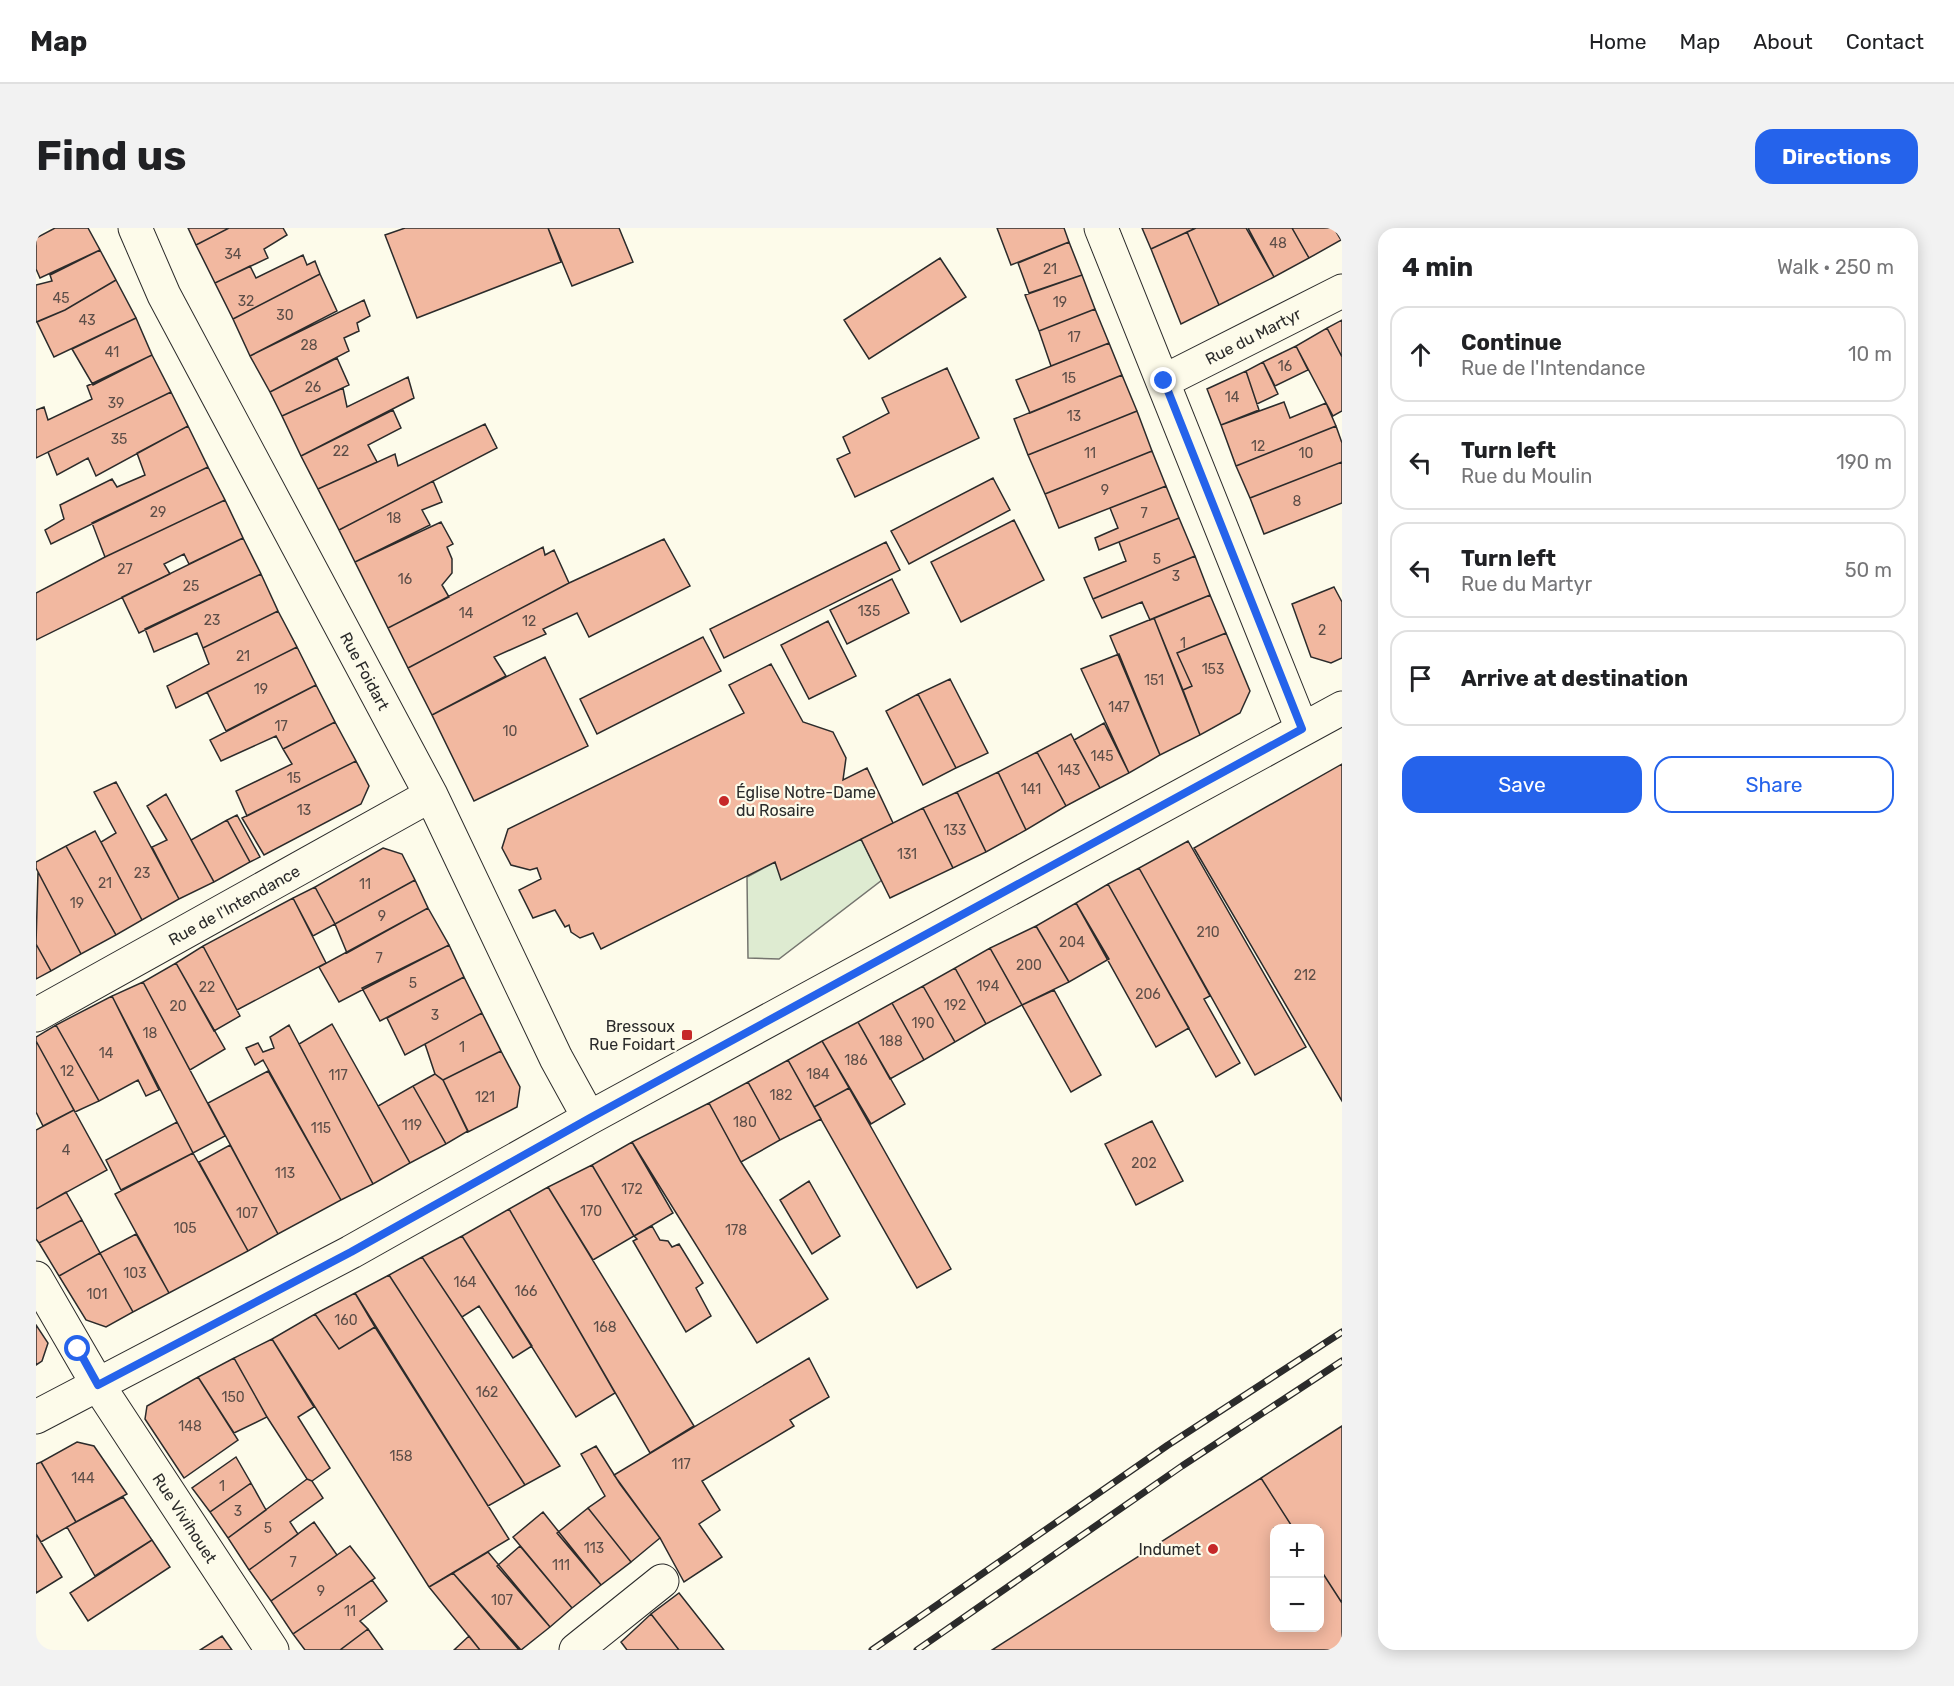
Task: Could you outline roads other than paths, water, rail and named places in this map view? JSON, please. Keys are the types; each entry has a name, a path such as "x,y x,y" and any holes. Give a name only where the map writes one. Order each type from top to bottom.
{"street":[{"name":"Rue Foidart","path":"135,228 164,296 431,795 556,1058 590,1118"},
{"path":"1101,228 1302,729"},
{"name":"Rue du Martyr","path":"1164,381 1342,291"},
{"path":"36,1417 362,1246 590,1118 1342,708"},
{"name":"Rue de l'Intendance","path":"36,1015 431,795"},
{"path":"36,1278 98,1385"},
{"name":"Rue Vivihouet","path":"98,1385 272,1650"},
{"path":"576,1650 662,1581"}],"railway":[{"path":"872,1650 1168,1445 1342,1332"},
{"path":"917,1650 1182,1466 1342,1361"}],"place":[{"name":"Église Notre-Dame du Rosaire","path":"724,801"},
{"name":"Bressoux Rue Foidart","path":"687,1035"},
{"name":"Indumet","path":"1213,1549"}]}
